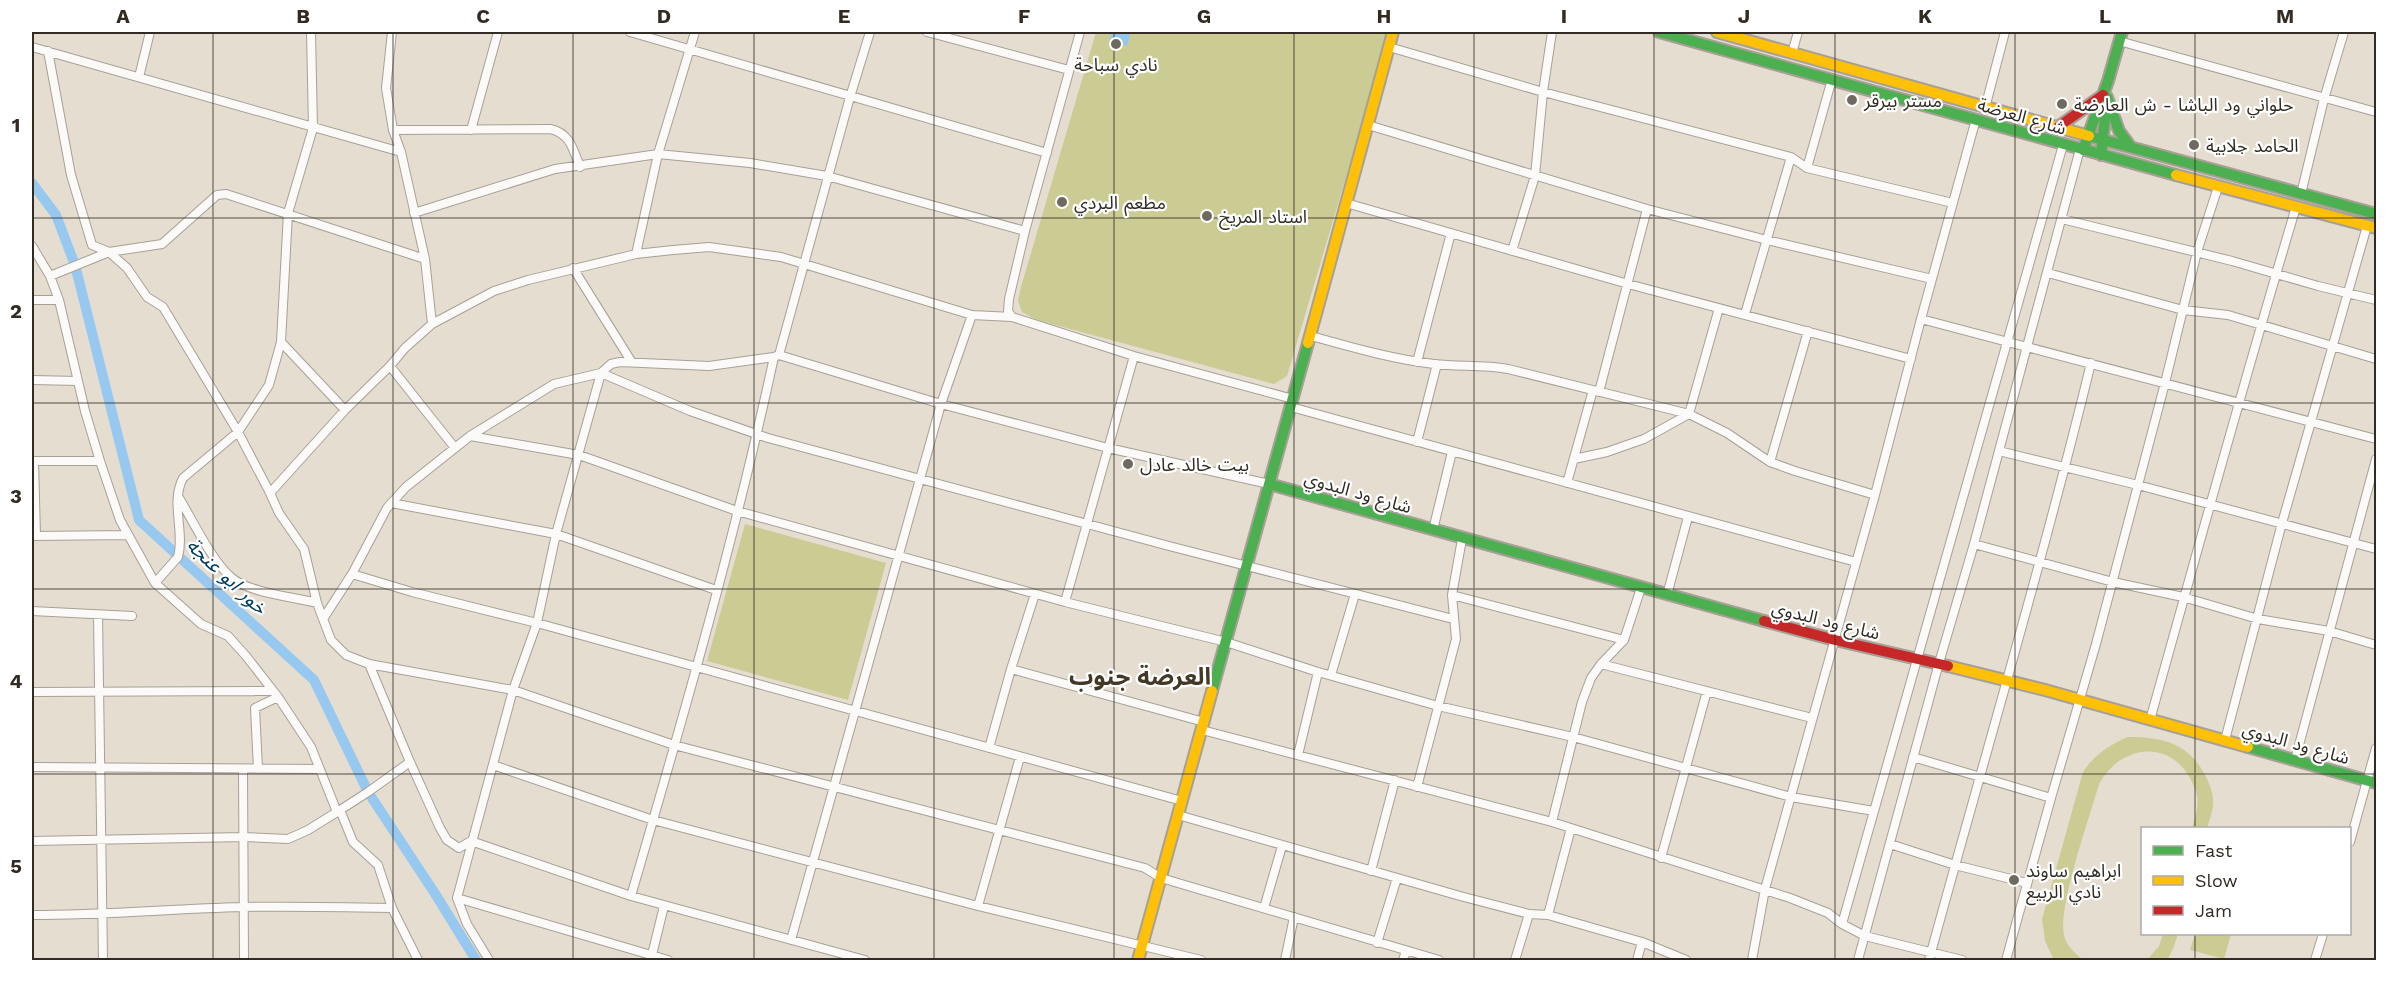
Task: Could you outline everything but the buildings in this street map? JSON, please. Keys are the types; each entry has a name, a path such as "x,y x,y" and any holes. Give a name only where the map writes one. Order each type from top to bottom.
{"street":[{"path":"139,77 150,32"},
{"path":"155,583 178,557 178,496 183,478 238,432 270,385 281,342 288,213 313,128 311,32"},
{"path":"392,32 386,88 393,130 401,152 425,259 432,324"},
{"path":"471,130 498,32"},
{"path":"630,32 1047,153"},
{"path":"636,254 658,154 694,32"},
{"path":"631,896 716,590 776,356 870,32"},
{"path":"927,32 1069,70"},
{"path":"1012,317 1008,311 1008,300 1080,32"},
{"path":"1138,960 1393,32"},
{"path":"1512,251 1535,176 1543,92 1552,32"},
{"name":"شارع العرضة","path":"1659,32 2063,145 2372,227"},
{"name":"شارع العرضة","path":"1717,32 1985,108 2376,214"},
{"path":"1792,53 1798,32"},
{"path":"1985,108 2006,32"},
{"path":"2301,194 2324,99 2344,32"},
{"path":"2101,155 2104,139 2105,96 2121,36 2324,99 2376,112"},
{"path":"1389,47 1543,92 1791,157 1807,168 1953,203"},
{"path":"32,48 401,152"},
{"path":"48,51 71,175 92,245 109,252 128,268 147,297 163,307 238,432 279,513 304,549 323,619 335,646 346,654 369,664 513,690 674,746 1145,868 1161,878 1439,960"},
{"path":"1807,168 1832,79"},
{"path":"2058,127 2105,96"},
{"path":"1858,960 2062,219 2082,150 2105,96"},
{"path":"2105,96 2119,131 2130,146"},
{"path":"1752,960 1765,890 1875,495 1976,119"},
{"path":"1368,125 1647,209 1932,279"},
{"path":"393,130 559,131 566,136 580,167"},
{"path":"1842,924 2063,145"},
{"path":"414,213 555,169 658,154 785,167 828,176 1025,231"},
{"path":"1746,314 1791,157"},
{"path":"2006,960 2113,582 2197,252 2218,187"},
{"path":"50,276 109,252 162,244 217,195 226,194 425,259"},
{"path":"1346,202 1628,284 1911,359"},
{"path":"2150,720 2183,597 2199,551 2240,403 2259,326 2296,207"},
{"path":"1567,483 1628,284 1647,209"},
{"path":"2062,219 2376,300"},
{"path":"2224,740 2346,294 2372,227"},
{"path":"1417,362 1451,233"},
{"path":"32,246 50,276 59,300 100,461 128,535 155,583 201,624 228,636 276,694 306,738 353,842 378,865 392,908 418,960"},
{"path":"270,493 345,410 405,348 432,324 494,291 573,268 636,254 709,248 746,251 804,263 972,315 1012,317 1417,442 1856,562"},
{"path":"573,268 631,361"},
{"path":"2048,273 2183,310 2228,315 2376,359"},
{"path":"32,300 59,300"},
{"path":"1574,459 1607,452 1644,439 1689,414 1719,308"},
{"path":"791,940 941,404 972,315"},
{"path":"1921,319 2376,439"},
{"path":"1770,462 1808,331"},
{"path":"1311,336 1417,362 1488,365 1689,414 1727,433 1770,462 1875,495"},
{"path":"281,342 345,410"},
{"path":"323,619 352,574 391,503 406,487 470,436 554,384 601,373 611,364 631,361 709,366 776,356 941,404 1108,448 1269,484"},
{"path":"1065,602 1134,356"},
{"path":"1930,957 2006,680 2042,562 2091,363"},
{"path":"1417,442 1437,364"},
{"path":"390,366 455,448"},
{"path":"601,373 690,411 757,435 1453,619"},
{"path":"489,960 467,924 457,898 513,690 537,623 556,534 601,373"},
{"path":"32,380 78,381"},
{"path":"470,436 579,455 737,511 1035,594 1226,642 1318,672 1438,706 1573,737 1791,796 1874,812"},
{"path":"1999,451 2138,485 2376,549"},
{"path":"1433,530 1452,452"},
{"path":"2295,760 2376,459"},
{"path":"100,461 33,460 34,536 128,535"},
{"name":"شارع ود البدوي","path":"1269,484 1641,588 1834,640 2006,680 2372,782"},
{"path":"178,496 213,555 233,579 253,588 317,603"},
{"path":"391,503 556,534 716,590"},
{"path":"1667,595 1688,517"},
{"path":"1417,787 1456,639 1452,595 1462,538"},
{"path":"1974,544 2113,582 2183,597 2258,620 2329,631 2376,645"},
{"path":"352,574 1182,801"},
{"path":"1552,822 1573,737 1591,678 1624,640 1641,588"},
{"path":"989,748 1035,594"},
{"path":"1331,675 1355,594"},
{"path":"1452,595 1624,640"},
{"path":"32,611 132,616"},
{"path":"98,616 103,960"},
{"path":"369,664 410,762 447,840 459,849 471,841"},
{"path":"1601,664 1812,718"},
{"path":"1011,669 1298,755 1552,822 1765,890 1828,913 1842,924 1865,936 1930,957 1962,960"},
{"path":"1298,755 1318,672"},
{"path":"32,692 276,694"},
{"path":"1661,858 1707,692"},
{"path":"258,770 255,708 276,694"},
{"path":"2351,837 2372,782 2376,748"},
{"path":"978,906 1020,757"},
{"path":"1913,757 2050,798"},
{"path":"32,841 243,837 288,839 338,811 410,762"},
{"path":"493,765 653,820 978,906 1202,960"},
{"path":"32,768 100,766 258,770 319,769"},
{"path":"243,769 244,960"},
{"path":"1371,871 1395,780"},
{"path":"1178,815 1529,914 1548,915 1642,942 1686,960"},
{"path":"1548,915 1571,828"},
{"path":"471,841 664,906 865,960"},
{"path":"1890,844 1955,865 2028,883"},
{"path":"1264,908 1282,846"},
{"path":"1377,943 1397,878"},
{"path":"457,898 652,958 668,960"},
{"path":"652,958 664,906"},
{"path":"32,915 101,915 139,910 243,907 392,908"},
{"path":"1515,960 1529,914"},
{"path":"1286,960 1294,917"},
{"path":"2315,960 2322,935"},
{"path":"1637,960 1642,942"},
{"path":"1403,960 1406,951"}],"green space":[{"name":"استاد المريخ","path":"1096,32 1389,32 1287,376 1274,384 1037,320 1022,312 1018,301 1021,287"},
{"path":"745,524 886,563 848,700 707,661"},
{"path":"2127,737 2153,738 2174,744 2193,757 2207,779 2213,796 2213,806 2207,827 2192,827 2197,806 2196,792 2188,775 2178,762 2165,755 2151,752 2136,753 2122,759 2110,769 2099,784 2070,883 2063,921 2067,943 2083,960 2054,960 2045,941 2042,919 2083,772 2092,761"},
{"path":"2163,935 2178,935 2167,960 2147,960 2159,946"},
{"path":"2195,935 2231,935 2224,959 2190,950"}],"water":[{"path":"1112,32 1131,32 1127,46 1109,42"}],"waterway":[{"name":"خور ابو عنجة","path":"32,183 56,215 75,265 139,520 314,680 368,792 476,960"}],"traffic: fast":[{"path":"1659,32 2176,175"},
{"path":"2083,150 2108,81 2122,32"},
{"path":"2107,97 2119,131 2130,146"},
{"path":"2101,155 2107,98"},
{"path":"2089,136 2376,214"},
{"path":"1212,691 1308,343"},
{"path":"1269,484 1764,621"},
{"path":"2248,747 2376,783"}],"traffic: slow":[{"path":"1308,343 1393,32"},
{"path":"1717,32 2089,136"},
{"path":"2176,175 2376,228"},
{"path":"1948,666 2045,690 2248,747"},
{"path":"1138,960 1212,691"}],"traffic: jam":[{"path":"2058,127 2103,95"},
{"path":"1764,621 1948,666"}],"place":[{"name":"نادي سباحة","path":"1116,44"},
{"name":"مستر بيرقر","path":"1852,100"},
{"name":"حلواني ود الباشا - ش العارضة","path":"2062,104"},
{"name":"الحامد جلابية","path":"2194,145"},
{"name":"مطعم البردي","path":"1062,202"},
{"name":"استاد المريخ","path":"1207,216"},
{"name":"بيت خالد عادل","path":"1128,464"},
{"name":"ابراهيم ساوند نادي الربيع","path":"2014,880"}],"district":[{"name":"العرضة جنوب","path":"1140,677"}]}
